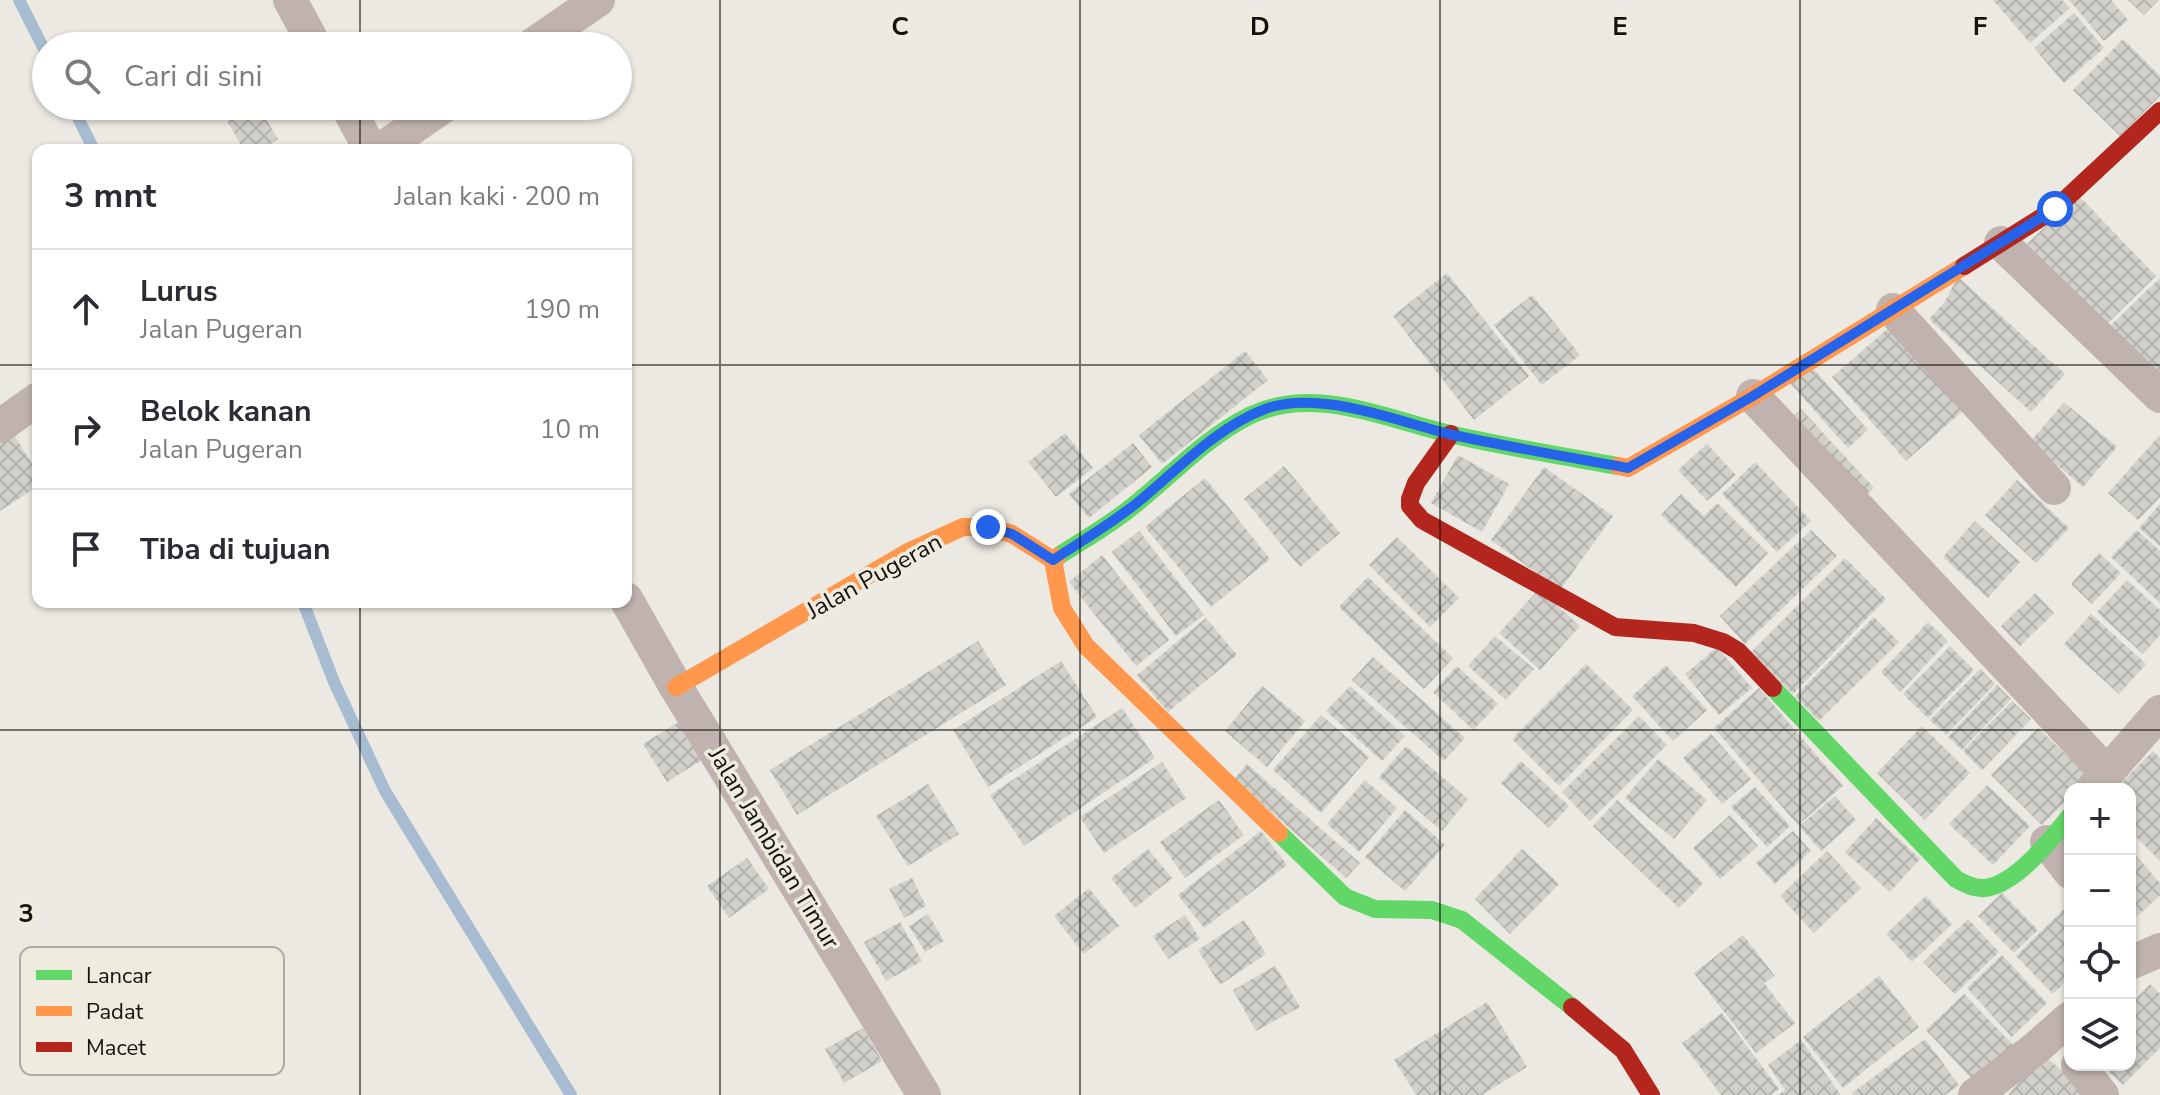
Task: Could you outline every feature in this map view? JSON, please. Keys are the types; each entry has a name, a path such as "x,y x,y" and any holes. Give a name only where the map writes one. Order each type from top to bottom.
{"street":[{"path":"290,0 307,32"},
{"path":"551,32 598,0"},
{"path":"1651,1095 1623,1050 1610,1037 1462,920 1436,909 1374,910 1345,897 1086,646 1062,608 1053,560 1141,501 1194,453 1266,409 1296,403 1338,406 1451,434 1628,468 1753,396 2055,209 2160,111"},
{"path":"355,120 368,144"},
{"path":"389,144 424,120"},
{"path":"2001,243 2160,396"},
{"path":"1893,310 2054,488"},
{"path":"1753,396 2100,781 2160,712"},
{"path":"0,426 32,403"},
{"path":"1451,434 1410,499 1412,511 1422,520 1615,627 1630,631 1701,633 1727,642 1956,879 1969,886 1987,888 2003,883 2064,823"},
{"name":"Jalan Pugeran","path":"676,687 908,552 963,527 988,527 1012,534 1053,560"},
{"name":"Jalan Jambidan Timur","path":"631,608 924,1095"},
{"path":"2047,842 2064,864"},
{"path":"2136,960 2160,950"},
{"path":"1975,1095 2064,1036"},
{"path":"2083,1071 2102,1095"}],"building":[{"path":"1993,0 2062,0 2070,8 2030,43"},
{"path":"2069,0 2111,0 2128,20 2104,41"},
{"path":"2128,0 2159,0 2144,15"},
{"path":"2074,13 2104,48 2064,83 2034,48"},
{"path":"2123,39 2160,76 2160,96 2120,136 2073,90"},
{"path":"266,120 278,139 270,144 240,144 227,121"},
{"path":"2078,195 2156,276 2106,325 2027,244"},
{"path":"1447,273 1529,376 1474,420 1393,316"},
{"path":"1958,277 2065,374 2031,412 1929,319 1944,303"},
{"path":"2160,278 2160,380 2109,327"},
{"path":"1532,295 1580,355 1542,385 1494,325"},
{"path":"1892,325 1965,409 1906,461 1832,377"},
{"path":"1245,351 1268,380 1162,464 1139,435"},
{"path":"1810,365 1868,430 1848,448 1790,383"},
{"path":"2064,402 2117,447 2083,487 2030,442"},
{"path":"1801,409 1874,488 1859,501 1787,421"},
{"path":"1065,433 1093,468 1056,497 1028,462"},
{"path":"14,435 32,464 32,490 0,511 0,444"},
{"path":"2160,435 2160,497 2138,520 2108,493"},
{"path":"1133,443 1152,467 1089,518 1069,494"},
{"path":"1707,444 1736,475 1707,501 1678,470"},
{"path":"1458,455 1509,484 1482,532 1431,503"},
{"path":"1755,462 1811,521 1777,552 1722,494"},
{"path":"1284,466 1340,533 1300,567 1244,499"},
{"path":"1544,467 1613,516 1560,590 1491,540"},
{"path":"1205,478 1270,559 1211,607 1145,527"},
{"path":"2017,480 2069,528 2036,563 1985,515"},
{"path":"1681,494 1704,516 1717,503 1768,553 1736,587 1661,515"},
{"path":"2160,504 2160,546 2139,528"},
{"path":"1975,521 2020,562 1988,598 1943,557"},
{"path":"1811,530 1837,556 1745,644 1720,616"},
{"path":"2137,530 2160,551 2160,603 2111,557"},
{"path":"1139,531 1204,615 1176,636 1112,552"},
{"path":"1397,537 1459,598 1430,627 1369,565"},
{"path":"2099,553 2121,573 2092,604 2071,584"},
{"path":"1102,555 1169,640 1136,666 1069,582"},
{"path":"1845,558 1886,599 1793,694 1751,652"},
{"path":"1368,577 1453,658 1424,689 1339,607"},
{"path":"2127,580 2160,610 2160,635 2143,654 2097,612"},
{"path":"1539,589 1580,626 1540,670 1499,633"},
{"path":"2035,593 2054,613 2020,646 2001,626"},
{"path":"2091,614 2146,664 2119,694 2064,644"},
{"path":"1874,617 1899,642 1819,721 1795,696"},
{"path":"1206,618 1237,655 1168,712 1137,675"},
{"path":"1928,622 1948,641 1900,692 1881,672"},
{"path":"1495,636 1534,669 1506,700 1468,666"},
{"path":"978,641 1006,685 797,815 770,770"},
{"path":"1950,646 1974,670 1928,718 1903,694"},
{"path":"1717,647 1752,688 1719,715 1685,674"},
{"path":"1373,657 1465,738 1444,761 1352,680"},
{"path":"1061,661 1097,717 988,787 953,730"},
{"path":"1586,664 1633,710 1559,786 1512,739"},
{"path":"1666,665 1707,710 1673,741 1632,696"},
{"path":"1457,666 1498,704 1473,730 1433,692"},
{"path":"1980,669 1995,684 1946,735 1930,720"},
{"path":"1997,685 2011,699 1962,750 1948,737"},
{"path":"1262,686 1305,721 1267,767 1225,731"},
{"path":"1350,686 1405,736 1382,761 1326,711"},
{"path":"1759,688 1843,786 1798,825 1714,728"},
{"path":"2012,701 2031,719 1982,770 1963,751"},
{"path":"1122,708 1155,758 1024,846 990,795"},
{"path":"1321,715 1369,757 1321,813 1273,770"},
{"path":"1639,716 1667,745 1590,821 1562,792"},
{"path":"682,720 705,758 667,782 643,744"},
{"path":"1922,726 1970,773 1925,820 1877,773"},
{"path":"2038,728 2089,777 2083,783 2064,783 2064,802 2042,825 1991,775"},
{"path":"1711,734 1751,779 1722,804 1683,758"},
{"path":"1406,746 1468,799 1442,831 1379,777"},
{"path":"2153,751 2160,758 2160,861 2136,837 2136,783 2121,783"},
{"path":"1658,759 1707,800 1674,839 1625,798"},
{"path":"1521,761 1569,806 1549,828 1501,783"},
{"path":"1162,762 1186,798 1104,853 1080,817"},
{"path":"1247,764 1360,863 1346,878 1234,779"},
{"path":"1365,780 1397,808 1359,852 1327,824"},
{"path":"928,784 959,834 908,866 876,816"},
{"path":"1987,785 2030,826 1993,865 1949,824"},
{"path":"1755,787 1790,826 1767,847 1731,807"},
{"path":"1835,796 1856,820 1821,851 1799,826"},
{"path":"1219,800 1244,835 1185,878 1160,842"},
{"path":"1617,800 1703,883 1679,908 1593,826"},
{"path":"1405,810 1445,845 1405,891 1365,857"},
{"path":"1730,815 1758,846 1720,879 1693,848"},
{"path":"1876,818 1920,859 1890,892 1845,852"},
{"path":"1261,831 1287,865 1204,928 1178,895"},
{"path":"1793,831 1811,851 1775,884 1756,863"},
{"path":"1148,849 1172,878 1135,908 1111,878"},
{"path":"1522,849 1559,884 1510,934 1475,899"},
{"path":"1827,851 1861,888 1814,933 1780,896"},
{"path":"2136,856 2160,883 2160,895 2136,917"},
{"path":"747,858 769,889 729,918 707,886"},
{"path":"912,878 926,906 904,918 889,889"},
{"path":"1089,888 1119,926 1084,954 1054,916"},
{"path":"2002,893 2038,930 2014,953 1978,916"},
{"path":"1926,896 1952,924 1912,962 1886,934"},
{"path":"2064,909 2064,983 2053,994 2016,956"},
{"path":"928,914 944,941 925,952 909,926"},
{"path":"1185,915 1200,939 1168,959 1153,936"},
{"path":"1968,919 1999,952 1955,994 1923,962"},
{"path":"1244,920 1266,954 1220,985 1198,950"},
{"path":"900,922 922,961 886,981 864,942"},
{"path":"1743,935 1775,976 1764,983 1795,1023 1756,1053 1694,973"},
{"path":"2002,955 2047,1003 2012,1037 1967,988"},
{"path":"1275,966 1300,1007 1256,1031 1233,990"},
{"path":"1879,976 1919,1027 1843,1088 1803,1037"},
{"path":"2150,984 2160,994 2160,1048 2123,1085 2108,1071 2136,1071 2136,999"},
{"path":"1964,994 2014,1046 1976,1083 1926,1030"},
{"path":"1487,1002 1527,1067 1482,1095 1416,1095 1394,1060"},
{"path":"1722,1013 1779,1089 1771,1095 1721,1095 1682,1043"},
{"path":"863,1028 882,1061 844,1083 825,1049"},
{"path":"1925,1039 1959,1085 1945,1095 1853,1095 1852,1093"},
{"path":"1801,1040 1841,1095 1778,1095 1785,1090 1768,1065"},
{"path":"2044,1055 2089,1095 2008,1095"}],"waterway":[{"path":"19,0 35,32"},
{"path":"79,120 91,144"},
{"path":"305,608 334,682 385,791 571,1095"}],"traffic: fast":[{"path":"1057,557 1124,513 1218,435 1249,416 1274,407 1299,403 1350,407 1471,439 1618,466"},
{"path":"1773,688 1956,879 1966,884 1985,888 2009,878 2021,870 2064,823"},
{"path":"1279,833 1345,897 1375,909 1432,910 1462,920 1572,1007"}],"traffic: slow":[{"path":"1618,466 1628,468 1753,396 1964,266"},
{"path":"676,687 908,552 963,527 988,527 1012,534 1053,560 1057,557"},
{"path":"1053,560 1062,608 1086,646 1279,833"}],"traffic: jam":[{"path":"1964,266 2055,209 2160,111"},
{"path":"1451,434 1416,483 1410,499 1410,506 1422,520 1615,627 1694,633 1723,642 1738,651 1773,688"},
{"path":"1572,1007 1623,1050 1651,1095"}],"route":[{"path":"988,527 1012,534 1053,560 1141,501 1194,453 1234,426 1266,409 1296,403 1338,406 1451,434 1628,468 1753,396 2055,209"}]}
